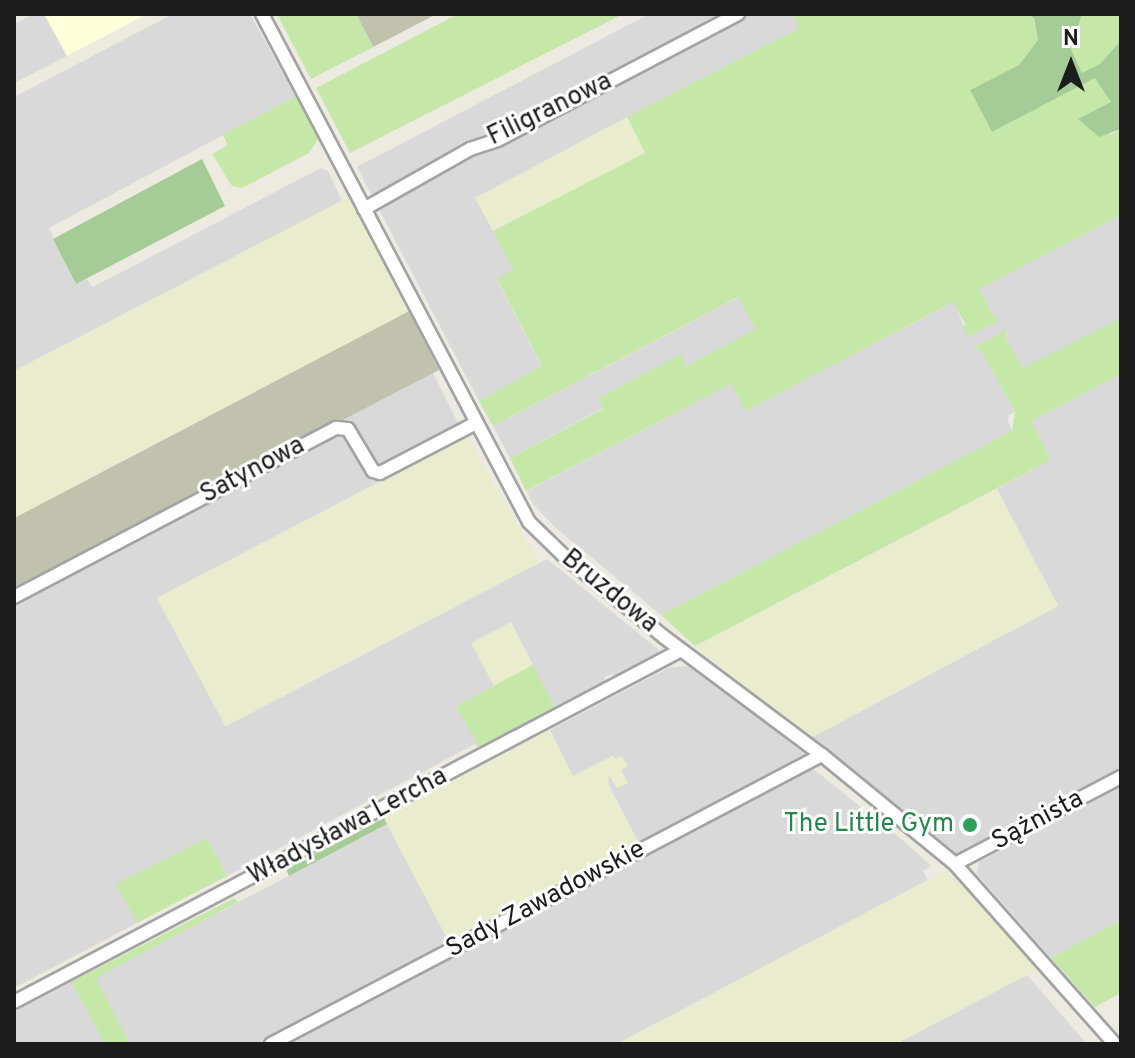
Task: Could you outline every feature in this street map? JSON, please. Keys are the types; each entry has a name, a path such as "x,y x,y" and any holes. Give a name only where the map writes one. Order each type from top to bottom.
{"street":[{"name":"Bruzdowa","path":"262,14 529,522 564,556 681,650 822,755 955,864 1115,1044"},
{"name":"Filigranowa","path":"364,209 470,149 498,140 738,14"},
{"name":"Satynowa","path":"14,597 336,428 348,429 373,471 380,473 476,423"},
{"name":"Władysława Lercha","path":"14,1002 681,650"},
{"name":"Sady Zawadowskie","path":"271,1044 822,755"},
{"name":"Sążnista","path":"955,864 1121,777"}],"shaded area":[{"path":"33,14 44,14 67,56 14,83 14,24"},
{"path":"44,14 142,14 143,16 67,56"},
{"path":"173,14 250,14 296,96 49,228 76,284 87,279 93,287 321,168 328,171 342,201 14,371 14,97"},
{"path":"356,14 435,14 435,15 373,47"},
{"path":"649,14 826,14 476,198 513,270 497,280 542,367 479,401 357,167"},
{"path":"627,117 645,153 493,231 475,198"},
{"path":"349,197 409,311 14,518 14,371"},
{"path":"1121,215 1121,318 1023,369 1005,337 1008,331 974,349 981,351 1015,412 1009,415 1008,421 1012,431 661,615 556,528 533,504 527,491 731,384 746,410 954,302 968,337 1000,320 994,317 979,289"},
{"path":"739,297 757,330 686,366 681,355 598,398 603,408 510,458 493,426"},
{"path":"409,311 439,370 14,591 14,518"},
{"path":"433,373 459,425 438,437 444,448 157,598 226,726 547,559 659,650 655,657 616,679 612,674 604,677 607,683 480,749 475,744 227,876 207,838 117,884 137,923 14,988 14,591"},
{"path":"1121,374 1121,772 956,854 809,739 1058,606 997,489 1051,460 1031,421"},
{"path":"467,437 539,563 225,726 157,598"},
{"path":"997,489 1058,606 809,739 695,646"},
{"path":"511,622 533,665 494,686 471,643"},
{"path":"693,666 808,757 802,760 905,842 931,866 923,871 928,880 617,1044 130,1044 95,978 387,824 450,944 640,845 608,784 607,776 621,769 622,756 615,759 613,756 573,777 550,730 670,667"},
{"path":"550,730 573,776 614,755 615,759 622,756 628,766 621,770 628,783 617,788 609,775 608,785 640,845 450,944 384,818"},
{"path":"1121,787 1121,920 1051,958 977,874 979,862"},
{"path":"947,870 1038,969 896,1044 617,1044"},
{"path":"1027,975 1087,1044 896,1044"},
{"path":"71,982 105,1044 14,1044 14,1012"}],"green space":[{"path":"277,14 356,14 373,47 311,79"},
{"path":"458,14 623,14 350,153 316,88"},
{"path":"792,14 1029,14 1038,40 1019,65 970,90 992,132 1095,78 1112,102 1110,135 1121,129 1121,215 979,289 994,317 1001,320 968,337 963,327 966,325 953,302 746,411 731,384 526,491 510,458 603,409 598,398 681,354 686,366 756,329 738,297 493,426 479,401 542,366 497,279 513,270 493,231 645,153 627,117 799,28"},
{"path":"1029,14 1082,14 1071,49 1082,73 1100,64 1121,40 1121,129 1099,137 1078,119 1111,102 1095,78 992,132 970,90 1019,65 1038,40 1034,19"},
{"path":"1082,14 1121,14 1121,40 1100,64 1082,74 1071,49"},
{"path":"296,96 320,136 309,153 242,188 232,186 212,154 228,145 223,135"},
{"path":"202,159 225,206 76,284 53,239"},
{"path":"1121,318 1121,374 1031,421 1051,460 695,646 661,615 1012,431 1015,412 981,351 972,348 1008,329 1005,337 1023,368"},
{"path":"533,665 556,710 480,749 456,706"},
{"path":"384,818 387,824 289,876 286,869"},
{"path":"207,838 227,876 137,923 116,884"},
{"path":"234,898 238,902 96,978 130,1044 105,1044 71,982"},
{"path":"1121,920 1121,993 1095,1007 1051,958"}],"place":[{"name":"The Little Gym","path":"970,825"}]}
